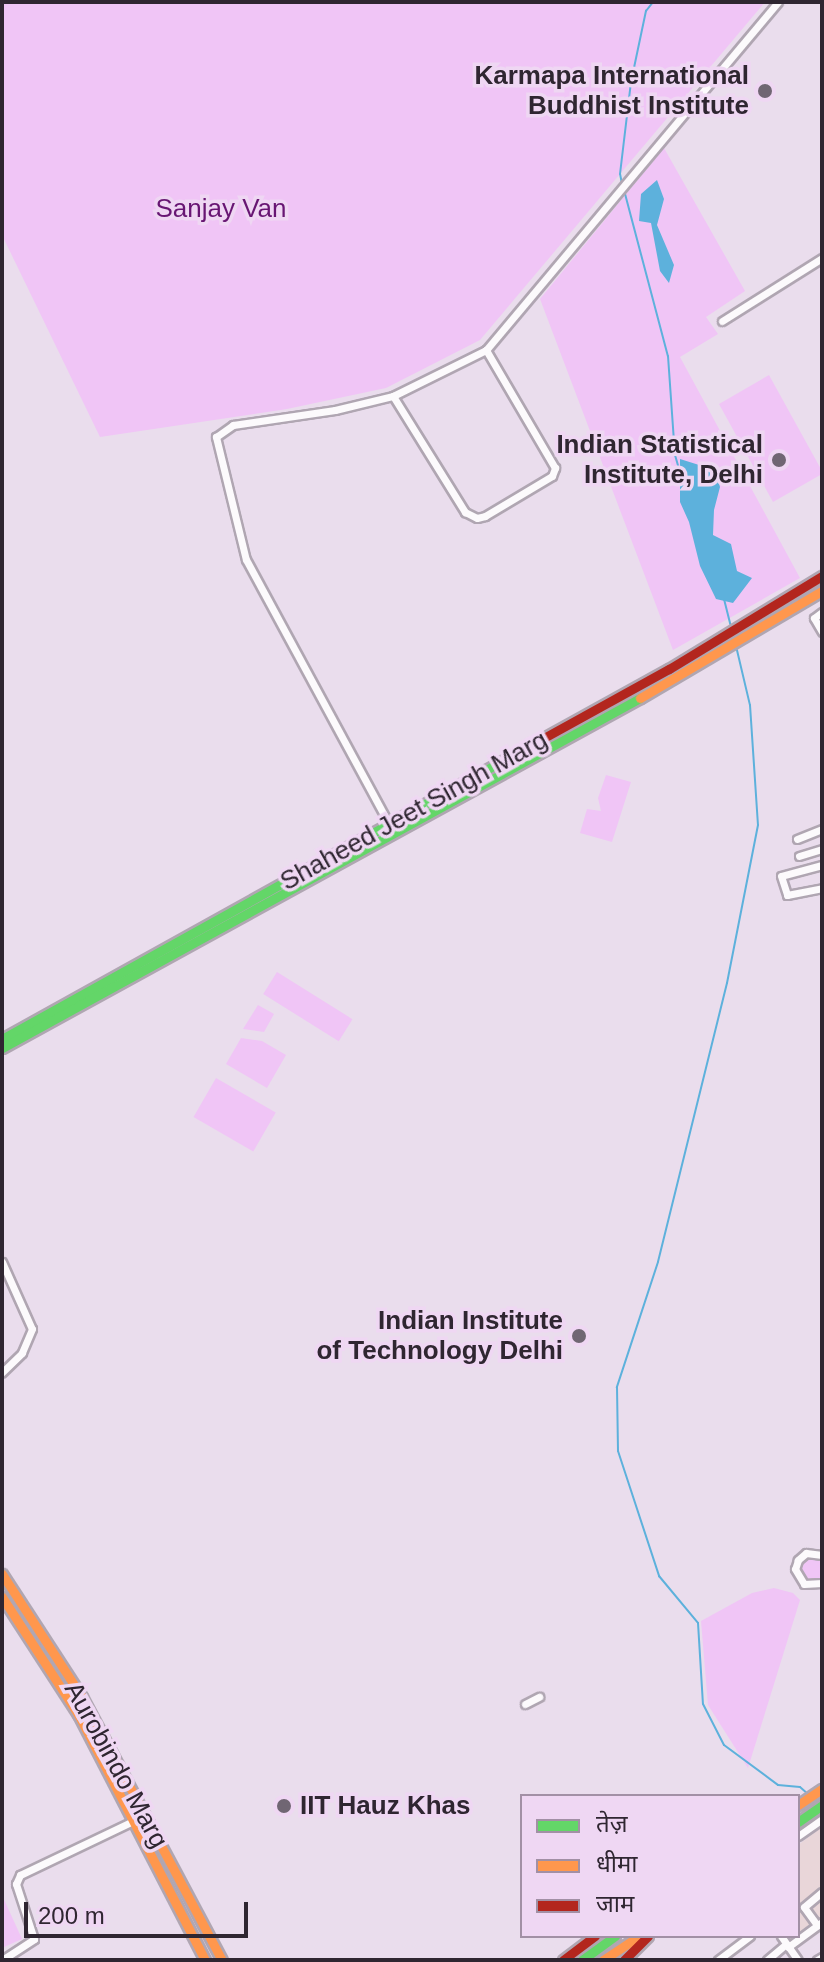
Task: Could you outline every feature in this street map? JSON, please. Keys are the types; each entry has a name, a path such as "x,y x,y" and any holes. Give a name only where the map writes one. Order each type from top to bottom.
{"main road":[{"name":"Shaheed Jeet Singh Marg","path":"734,639 822,576"},
{"name":"Shaheed Jeet Singh Marg","path":"2,1039 822,591"},
{"name":"Shaheed Jeet Singh Marg","path":"2,1048 391,828"},
{"name":"Aurobindo Marg","path":"2,1574 82,1697 222,1960"},
{"name":"Aurobindo Marg","path":"2,1597 78,1714 205,1960"},
{"path":"800,1804 822,1789"},
{"path":"800,1821 818,1808"},
{"path":"563,1960 592,1938"},
{"path":"582,1960 612,1938"},
{"path":"603,1960 636,1938"},
{"path":"624,1960 646,1938"}],"street":[{"path":"391,828 246,560 215,441 223,430 233,425 335,410 393,396 486,350 778,2"},
{"path":"722,321 822,258"},
{"path":"393,396 465,512 471,517 485,516 552,476 555,470 486,350"},
{"path":"822,612 814,618 822,632"},
{"path":"797,839 822,829"},
{"path":"799,856 822,849"},
{"path":"822,865 781,876 787,895 822,888"},
{"path":"2,1262 32,1329 22,1353 2,1372"},
{"path":"822,1555 806,1553 798,1560 795,1569 804,1584 822,1583"},
{"path":"525,1704 539,1697"},
{"path":"800,1835 821,1821 818,1808"},
{"path":"2,1960 34,1939 16,1884 20,1875 133,1821"},
{"path":"800,1936 820,1923 804,1907 822,1892"},
{"path":"718,1960 747,1938"},
{"path":"782,1938 798,1960"},
{"path":"767,1960 798,1938"}],"shaded area":[{"path":"822,1827 822,1927 795,1947 788,1938 800,1938 800,1844"}],"green space":[{"name":"Sanjay Van","path":"2,2 765,2 480,340 386,388 287,409 100,437 2,235"},
{"path":"664,148 745,291 706,317 718,334 680,357 800,578 673,650 540,299"},
{"path":"769,375 822,471 822,474 773,502 719,404"},
{"path":"606,775 631,782 612,842 580,833 587,809 601,811 598,798"},
{"path":"277,972 352,1019 339,1041 263,994"},
{"path":"258,1005 274,1014 264,1032 243,1029"},
{"path":"241,1038 262,1041 286,1055 267,1088 226,1064"},
{"path":"216,1078 276,1112 253,1151 194,1117"},
{"path":"811,1556 820,1560 824,1569 820,1578 811,1582 802,1578 798,1569 802,1560"},
{"path":"774,1588 793,1593 800,1600 748,1768 708,1705 701,1621 752,1593"},
{"path":"2,1895 22,1939 2,1948"}],"water":[{"path":"657,180 664,199 657,225 674,265 669,283 660,271 651,223 639,221 641,194"},
{"path":"680,459 715,470 720,487 714,510 713,535 731,544 737,571 752,578 733,603 716,599 700,566 689,522 680,502"}],"waterway":[{"path":"622,184 620,174 631,82 646,11 653,2"},
{"path":"624,190 668,356 675,455 680,473"},
{"path":"724,599 731,628"},
{"path":"736,646 750,705 758,825 727,983 658,1262 617,1387 618,1451 659,1576 698,1623 703,1704 724,1745 778,1785 800,1787 807,1793"}],"traffic: fast":[{"path":"2,1048 640,698"},
{"path":"2,1039 513,755"},
{"path":"800,1821 822,1805"},
{"path":"582,1960 612,1938"}],"traffic: slow":[{"path":"640,698 822,591"},
{"path":"2,1574 82,1697 222,1960"},
{"path":"2,1597 78,1714 205,1960"},
{"path":"800,1804 822,1789"},
{"path":"603,1960 636,1938"}],"traffic: jam":[{"path":"513,755 669,669 822,576"},
{"path":"563,1960 592,1938"},
{"path":"624,1960 646,1938"}],"place":[{"name":"Karmapa International Buddhist Institute","path":"765,91"},
{"name":"Indian Statistical Institute, Delhi","path":"779,460"},
{"name":"Indian Institute of Technology Delhi","path":"579,1336"},
{"name":"IIT Hauz Khas","path":"284,1806"}]}
